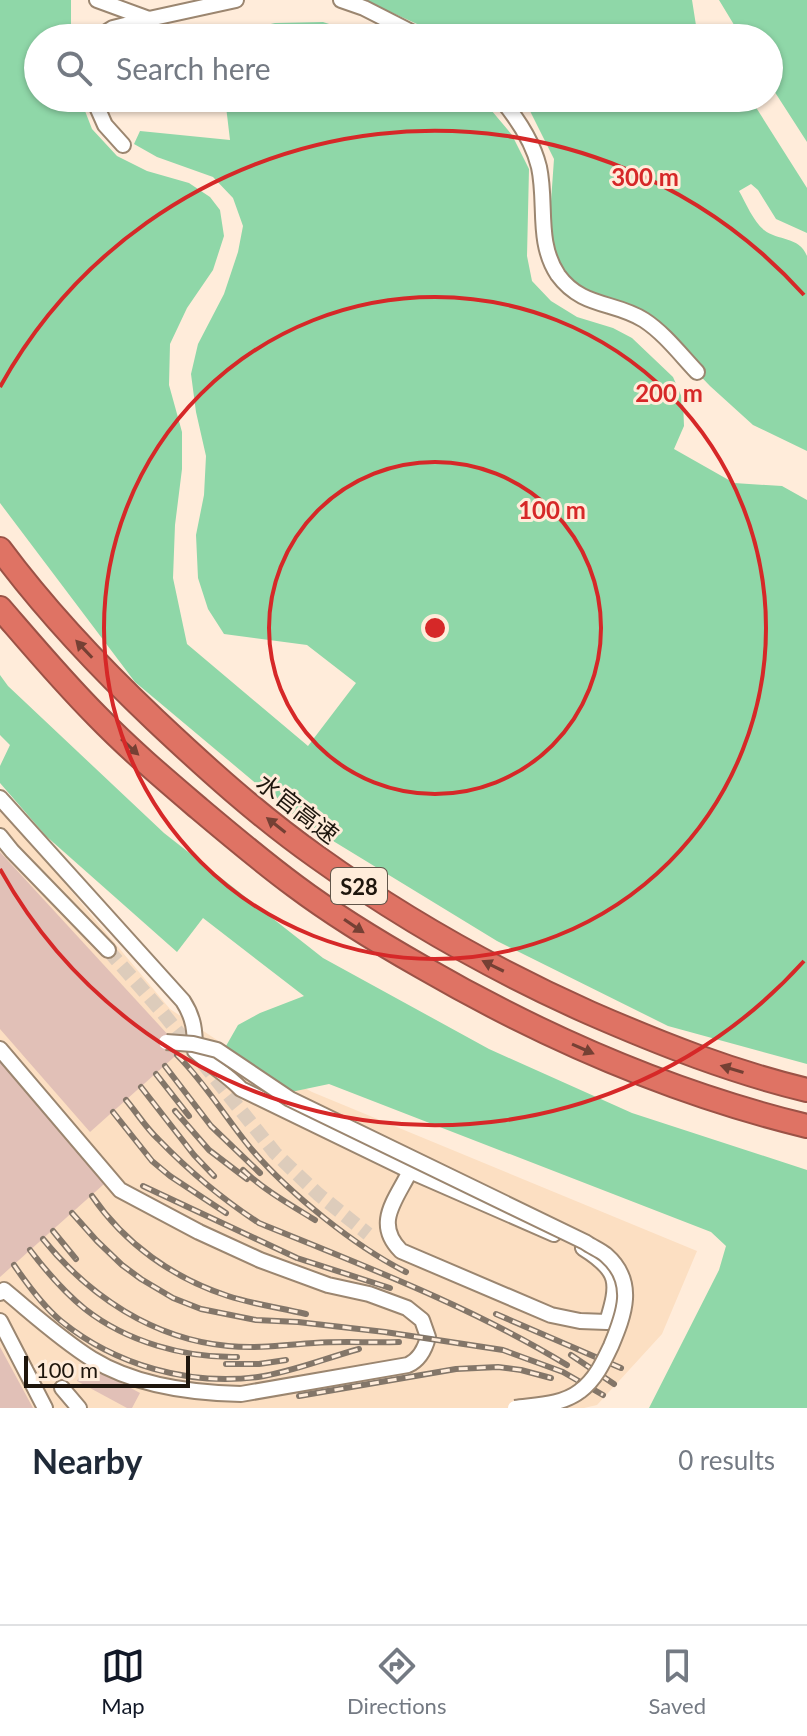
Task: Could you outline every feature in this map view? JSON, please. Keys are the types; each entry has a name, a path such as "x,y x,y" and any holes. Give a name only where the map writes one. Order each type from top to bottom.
{"highway":[{"name":"水官高速","path":"0,549 69,633 126,693 183,746 316,856 394,909 480,960 629,1030 700,1059 807,1090"},
{"name":"S28","path":"0,608 99,718 158,774 295,886 375,940 537,1029 617,1064 760,1114 807,1126"}],"lane":[{"path":"97,0 149,19"},
{"path":"129,24 236,0"},
{"path":"341,0 395,24"},
{"path":"99,112 105,125 123,145"},
{"path":"510,112 527,136 539,168 543,234 549,258 559,276 573,291 596,303 644,320 697,372"},
{"path":"0,798 183,1001 192,1016 195,1051 208,1063 231,1077 241,1089 597,1257 609,1269 616,1283 607,1322 551,1315 401,1251 391,1241 386,1219 410,1171"},
{"path":"0,836 108,950"},
{"path":"166,1042 217,1050 290,1099 585,1242 606,1256 619,1271 626,1289 625,1309 604,1361 595,1376 579,1392 563,1401 515,1408"},
{"path":"0,1049 120,1190 260,1260 328,1285 369,1294 407,1308 422,1320 428,1337 420,1356 408,1365 242,1401 180,1390 123,1374 93,1360 4,1290 0,1293"},
{"path":"0,1321 45,1408"},
{"path":"62,1388 79,1408"}],"shaded area":[{"path":"0,806 170,1009 220,1042 312,1092 697,1251 662,1334 597,1405 584,1408 0,1408"}],"green space":[{"path":"0,0 71,0 71,24 24,24 24,112 85,112 92,129 117,156 147,171 189,183 210,197 220,210 224,236 213,270 187,308 170,344 169,385 182,432 173,578 187,644 308,746 356,683 307,645 224,634 208,609 198,578 196,535 204,495 206,456 191,374 198,344 224,294 243,226 233,198 213,177 157,157 134,144 140,131 230,140 227,112 493,112 512,135 529,169 527,256 532,281 551,301 577,317 613,328 632,338 673,377 683,400 684,426 674,449 734,483 782,486 807,500 807,1064 668,1026 497,941 302,822 135,682 0,503"},
{"path":"358,0 692,0 696,24 417,24"},
{"path":"719,0 807,0 807,142 783,105 783,24 734,24"},
{"path":"323,22 329,24 271,24"},
{"path":"530,112 759,112 807,188 807,233 776,219 751,184 739,191 764,230 799,245 807,256 807,451 753,425 661,335 632,317 579,297 548,244 554,159"},
{"path":"0,675 164,833 323,958 489,1049 632,1113 807,1170 807,1408 649,1408 719,1270 726,1246 711,1232 329,1084 291,1092 222,1053 238,1025 304,996 203,918 177,952 46,836 0,783 0,766 10,745 0,735"}],"building":[{"path":"0,852 182,1050 90,1132 0,1029"},
{"path":"0,1059 104,1184 0,1277"},
{"path":"0,1347 33,1408 0,1408"},
{"path":"86,1364 140,1393 132,1408 77,1381"}],"tunnel":[{"path":"108,950 275,1153 318,1194 368,1234"}],"railway":[{"path":"177,1055 253,1151 285,1185 345,1234 406,1272"},
{"path":"165,1066 211,1126 260,1173"},
{"path":"156,1074 189,1116"},
{"path":"141,1087 214,1176"},
{"path":"126,1100 149,1130 181,1162 259,1223 455,1305 567,1365"},
{"path":"175,1111 209,1150 247,1179"},
{"path":"113,1112 152,1161 226,1213"},
{"path":"243,1170 315,1220"},
{"path":"143,1186 297,1258 390,1288"},
{"path":"92,1196 135,1244 188,1280 238,1299 306,1314"},
{"path":"72,1213 122,1265 173,1298 201,1309 256,1320 385,1332 503,1350 563,1372 603,1395"},
{"path":"53,1231 76,1259"},
{"path":"43,1239 61,1260 102,1296 149,1324 200,1342 239,1347 399,1342"},
{"path":"30,1250 77,1302 119,1331 177,1351 237,1357"},
{"path":"14,1265 61,1321 105,1350 154,1369 206,1378 258,1377 359,1349"},
{"path":"496,1314 621,1368"},
{"path":"571,1355 614,1384"},
{"path":"226,1364 286,1360"},
{"path":"299,1396 456,1369 498,1367 551,1378"}]}
